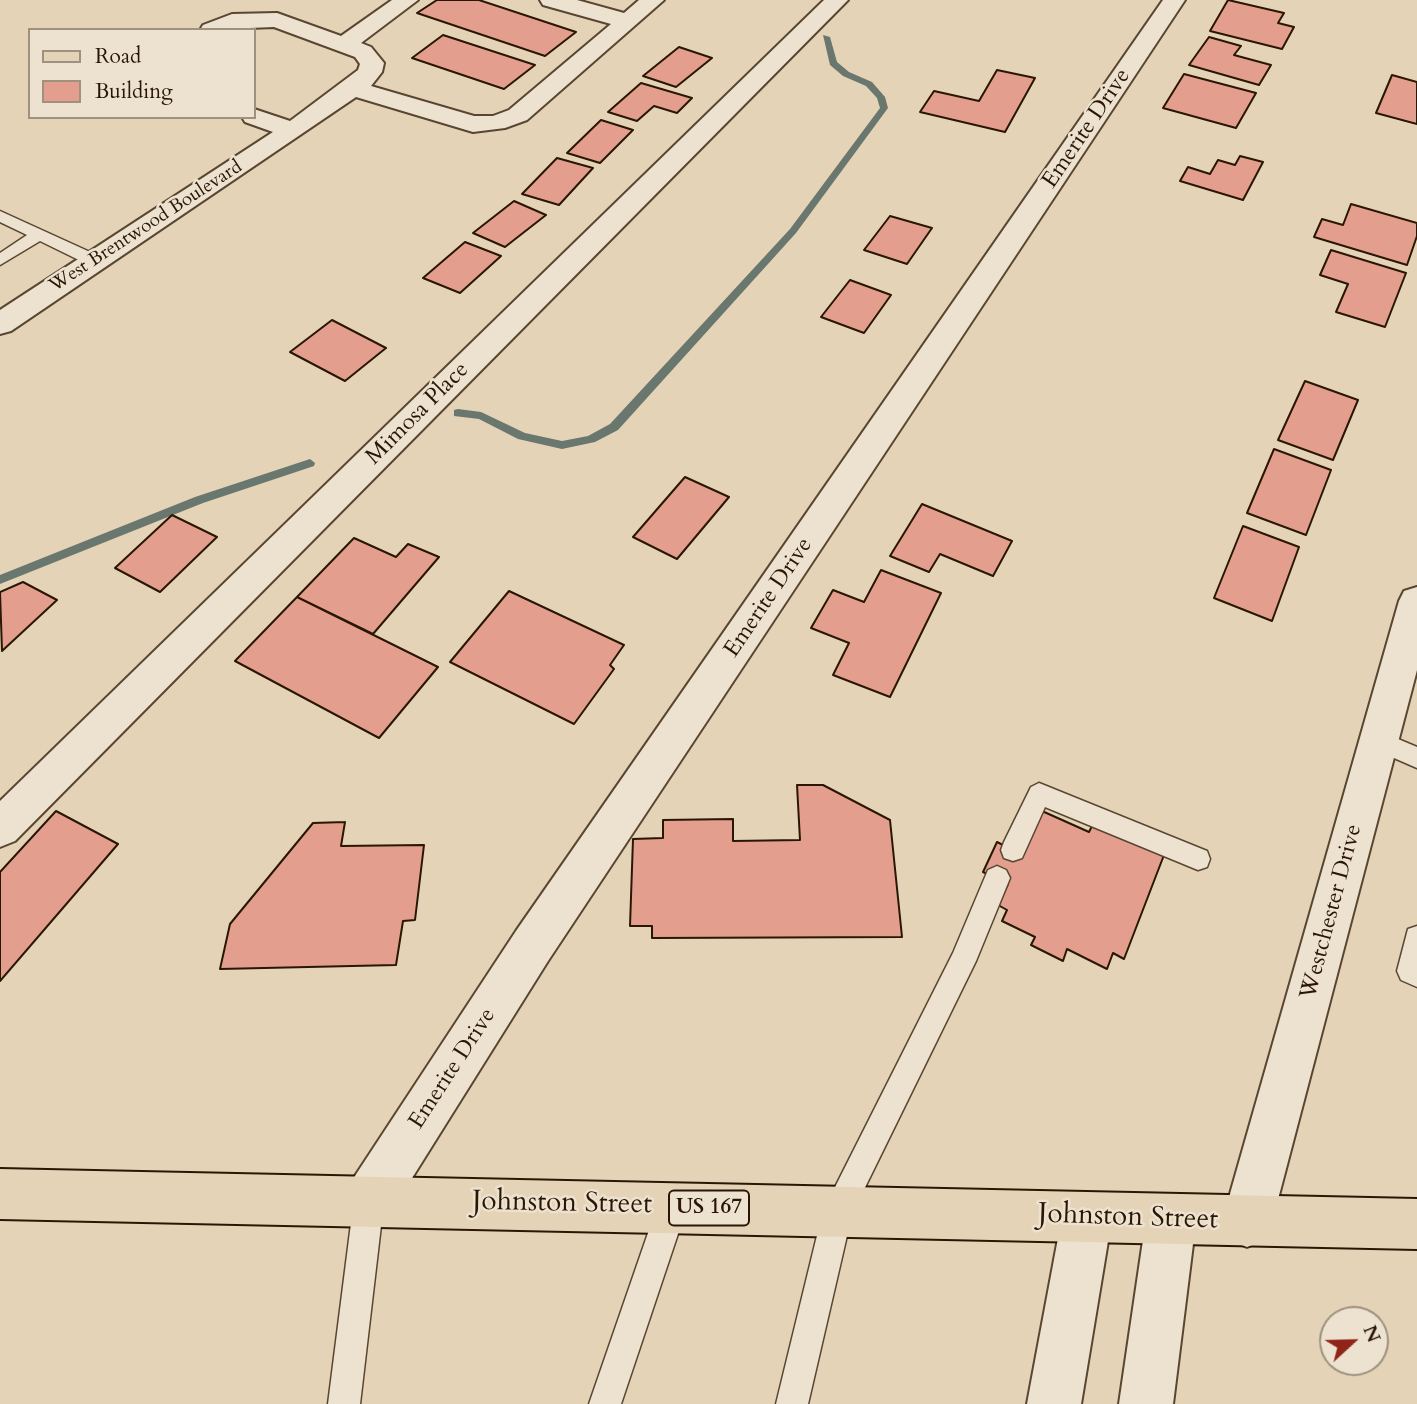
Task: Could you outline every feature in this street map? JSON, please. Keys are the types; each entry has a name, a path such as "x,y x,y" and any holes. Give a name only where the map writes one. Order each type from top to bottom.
{"main road":[{"name":"Johnston Street","path":"0,1194 1417,1224"}],"street":[{"path":"344,44 407,0"},
{"path":"551,0 628,21"},
{"path":"352,88 472,124 496,123 518,115 653,0"},
{"name":"Mimosa Place","path":"0,828 837,0"},
{"name":"Emerite Drive","path":"369,1200 540,935 1174,0"},
{"name":"West Brentwood Boulevard","path":"0,324 292,130 370,72 372,63 363,52 277,20 263,18 232,21 216,28"},
{"path":"256,118 292,130"},
{"name":"Westchester Drive","path":"1247,1222 1417,601"},
{"path":"1055,1404 1087,1217"},
{"path":"1146,1404 1171,1220"}],"lane":[{"path":"0,216 95,261"},
{"path":"0,260 40,235"},
{"path":"1379,741 1417,758"},
{"path":"1013,850 1039,794 1198,859"},
{"path":"792,1404 838,1211 963,961 997,878"},
{"path":"1413,973 1417,938"},
{"path":"344,1404 369,1200"},
{"path":"605,1404 672,1207"}],"building":[{"path":"437,0 479,0 576,32 545,56 417,13"},
{"path":"1228,0 1284,13 1278,23 1294,27 1282,49 1210,31"},
{"path":"443,35 535,65 504,89 412,58"},
{"path":"1209,37 1241,46 1234,55 1271,65 1259,85 1189,65"},
{"path":"679,47 712,58 676,87 643,76"},
{"path":"997,70 1035,78 1005,132 920,112 934,91 979,101"},
{"path":"1184,74 1256,93 1236,128 1163,108"},
{"path":"1392,75 1417,82 1417,124 1376,113"},
{"path":"641,83 692,98 677,113 654,106 637,121 608,112"},
{"path":"601,120 633,130 600,163 567,153"},
{"path":"1240,156 1263,162 1243,200 1180,181 1188,167 1210,174 1218,160 1235,165"},
{"path":"557,158 593,168 559,205 522,194"},
{"path":"514,201 546,215 505,247 473,233"},
{"path":"1351,204 1417,223 1417,236 1407,265 1314,237 1322,219 1343,225"},
{"path":"890,216 932,228 907,264 864,250"},
{"path":"465,242 501,256 460,293 423,278"},
{"path":"1331,250 1406,273 1385,327 1336,312 1348,284 1320,275"},
{"path":"850,280 891,295 864,333 821,317"},
{"path":"332,320 386,348 345,381 290,352"},
{"path":"1305,381 1358,400 1333,460 1278,440"},
{"path":"1274,449 1331,470 1306,535 1247,513"},
{"path":"685,477 729,497 677,559 633,537"},
{"path":"922,504 1012,541 993,576 940,554 929,572 890,556"},
{"path":"172,515 217,537 160,592 115,568"},
{"path":"1243,526 1299,547 1272,621 1214,598"},
{"path":"354,538 396,557 408,544 439,557 373,634 297,597"},
{"path":"881,570 941,593 890,697 833,675 849,643 811,628 833,590 864,602"},
{"path":"23,582 57,600 2,651 0,592"},
{"path":"509,591 624,645 610,665 614,669 574,724 450,662"},
{"path":"297,597 438,667 379,738 235,661"},
{"path":"797,785 823,785 890,820 902,937 652,938 652,926 630,926 633,839 663,838 663,820 733,819 733,841 800,840"},
{"path":"56,811 118,844 0,981 0,872"},
{"path":"1042,811 1089,832 1094,822 1164,855 1124,959 1113,953 1107,969 1067,949 1063,961 1031,945 1035,937 1002,921 1007,910 998,905 1008,884 983,872 997,842 1013,850"},
{"path":"345,822 341,846 424,845 415,920 403,921 396,965 220,969 230,924 313,823"}],"waterway":[{"path":"458,413 481,416 522,436 562,445 591,439 614,427 793,231 884,108 881,97 869,84 846,74 833,63 826,37"},
{"path":"0,580 199,500 310,463"}]}
